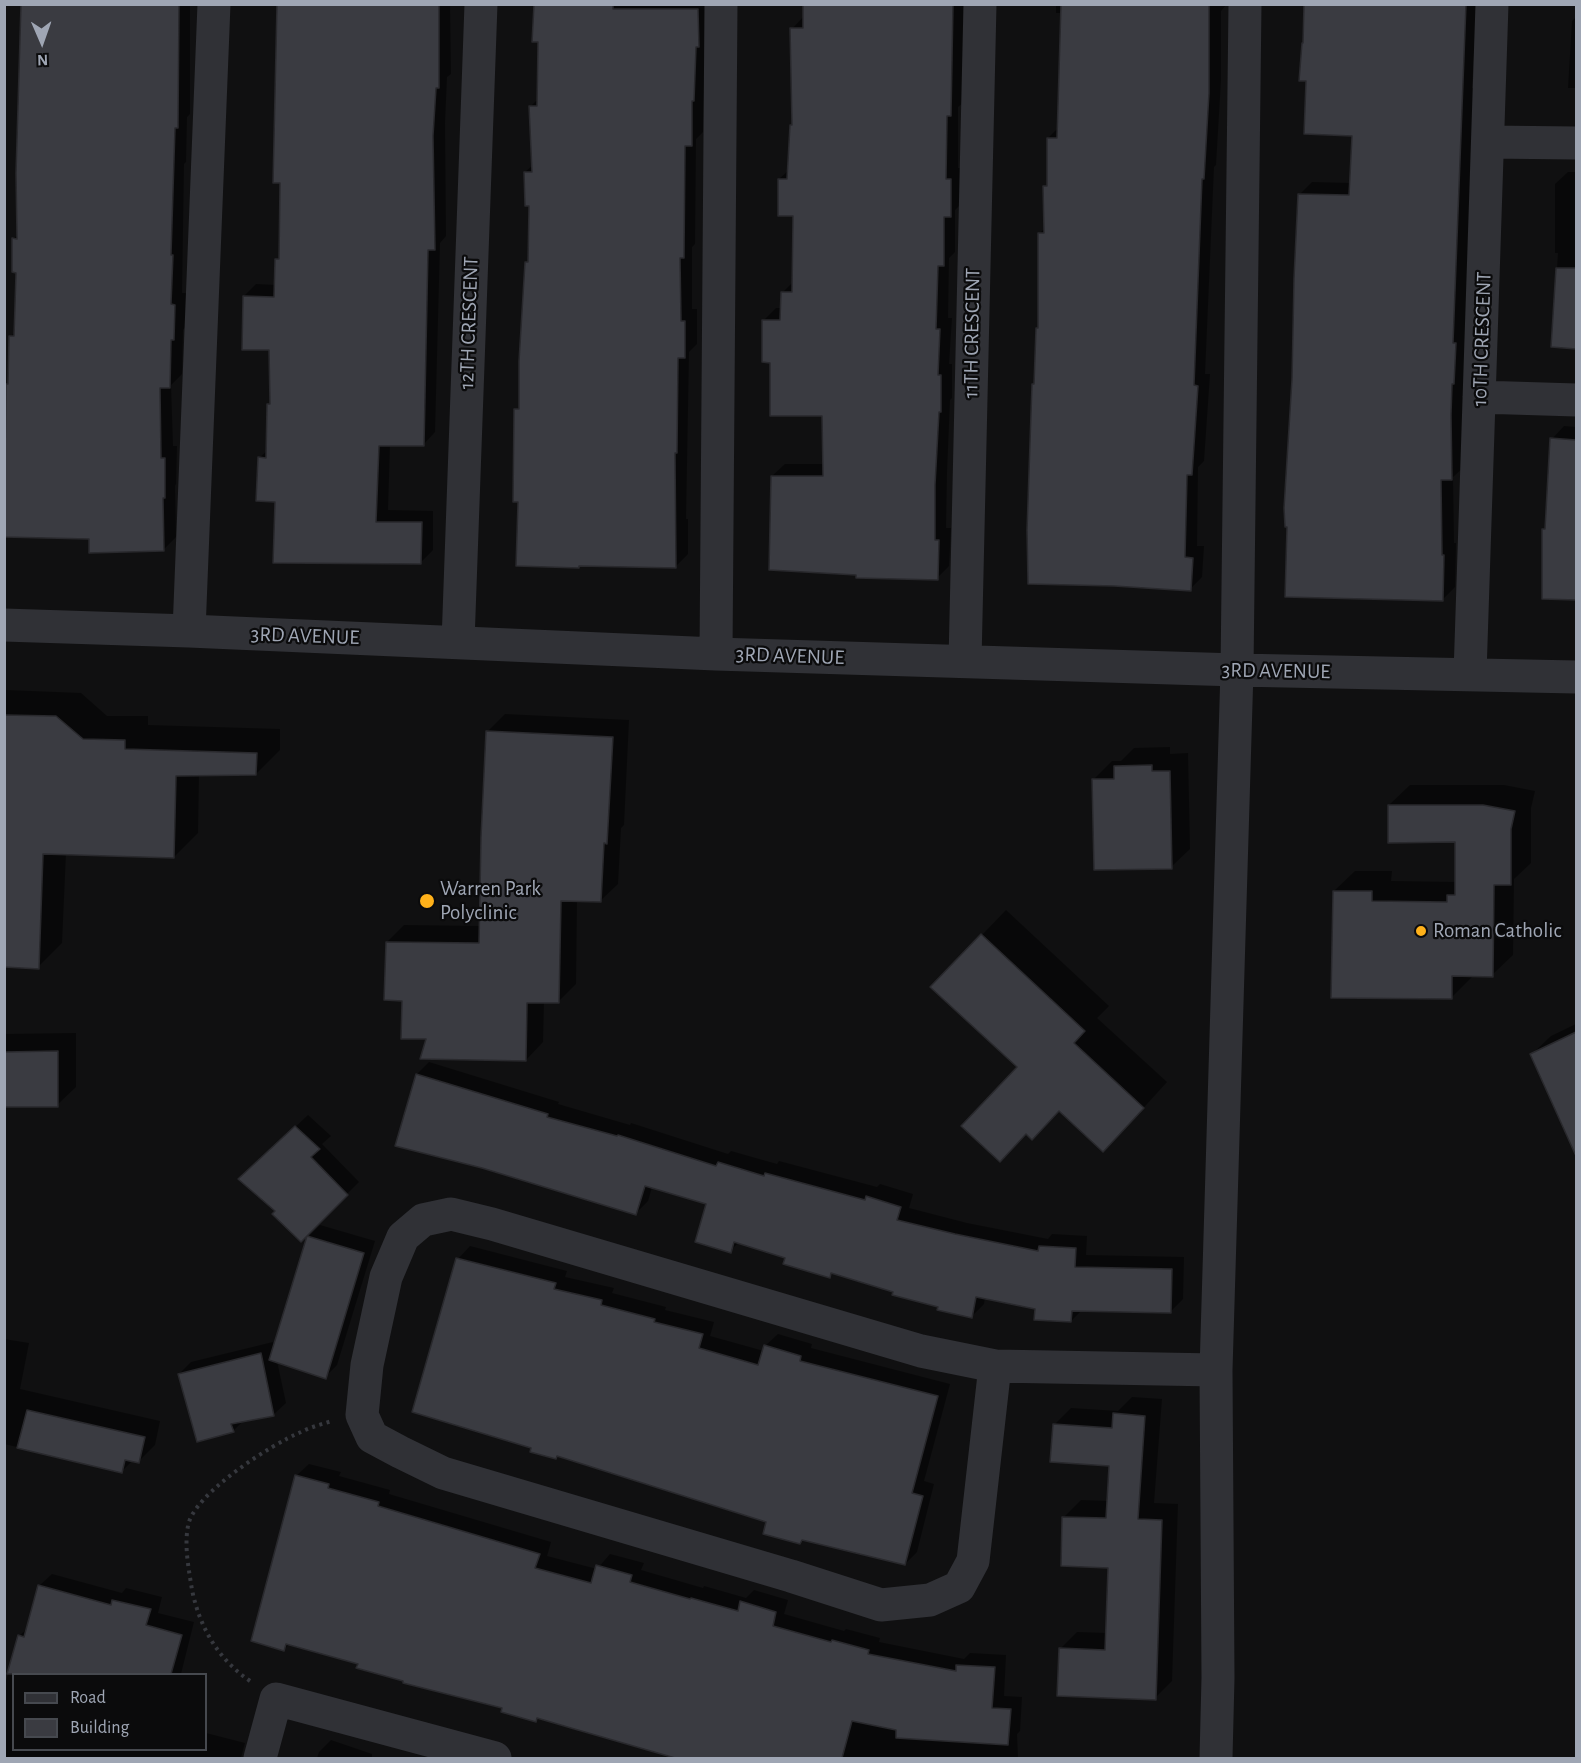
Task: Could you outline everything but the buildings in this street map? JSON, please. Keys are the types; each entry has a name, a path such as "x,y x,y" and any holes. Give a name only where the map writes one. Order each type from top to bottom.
{"street":[{"path":"189,631 214,4"},
{"name":"12TH CRESCENT","path":"458,642 481,4"},
{"path":"716,654 721,4"},
{"name":"11TH CRESCENT","path":"965,661 980,4"},
{"path":"1216,1758 1218,1678 1216,1370 1237,670 1245,4"},
{"name":"10TH CRESCENT","path":"1470,674 1492,4"},
{"path":"1489,142 1576,143"},
{"path":"1479,397 1576,400"},
{"name":"3RD AVENUE","path":"4,626 189,631 716,654 1237,670 1576,677"},
{"path":"995,1366 973,1562 959,1587 930,1600 881,1605 444,1473 372,1437 362,1414 367,1365 386,1277 403,1237 423,1220 451,1214 492,1224 921,1351 995,1366 1216,1370"},
{"path":"260,1758 276,1699 495,1758"}],"path":[{"path":"276,1699 237,1672 218,1652 204,1629 194,1600 188,1568 188,1526 193,1510 215,1486 249,1462 300,1432 336,1419 362,1414"}],"place":[{"name":"Warren Park Polyclinic","path":"427,901"},
{"name":"Roman Catholic","path":"1421,931"}]}
